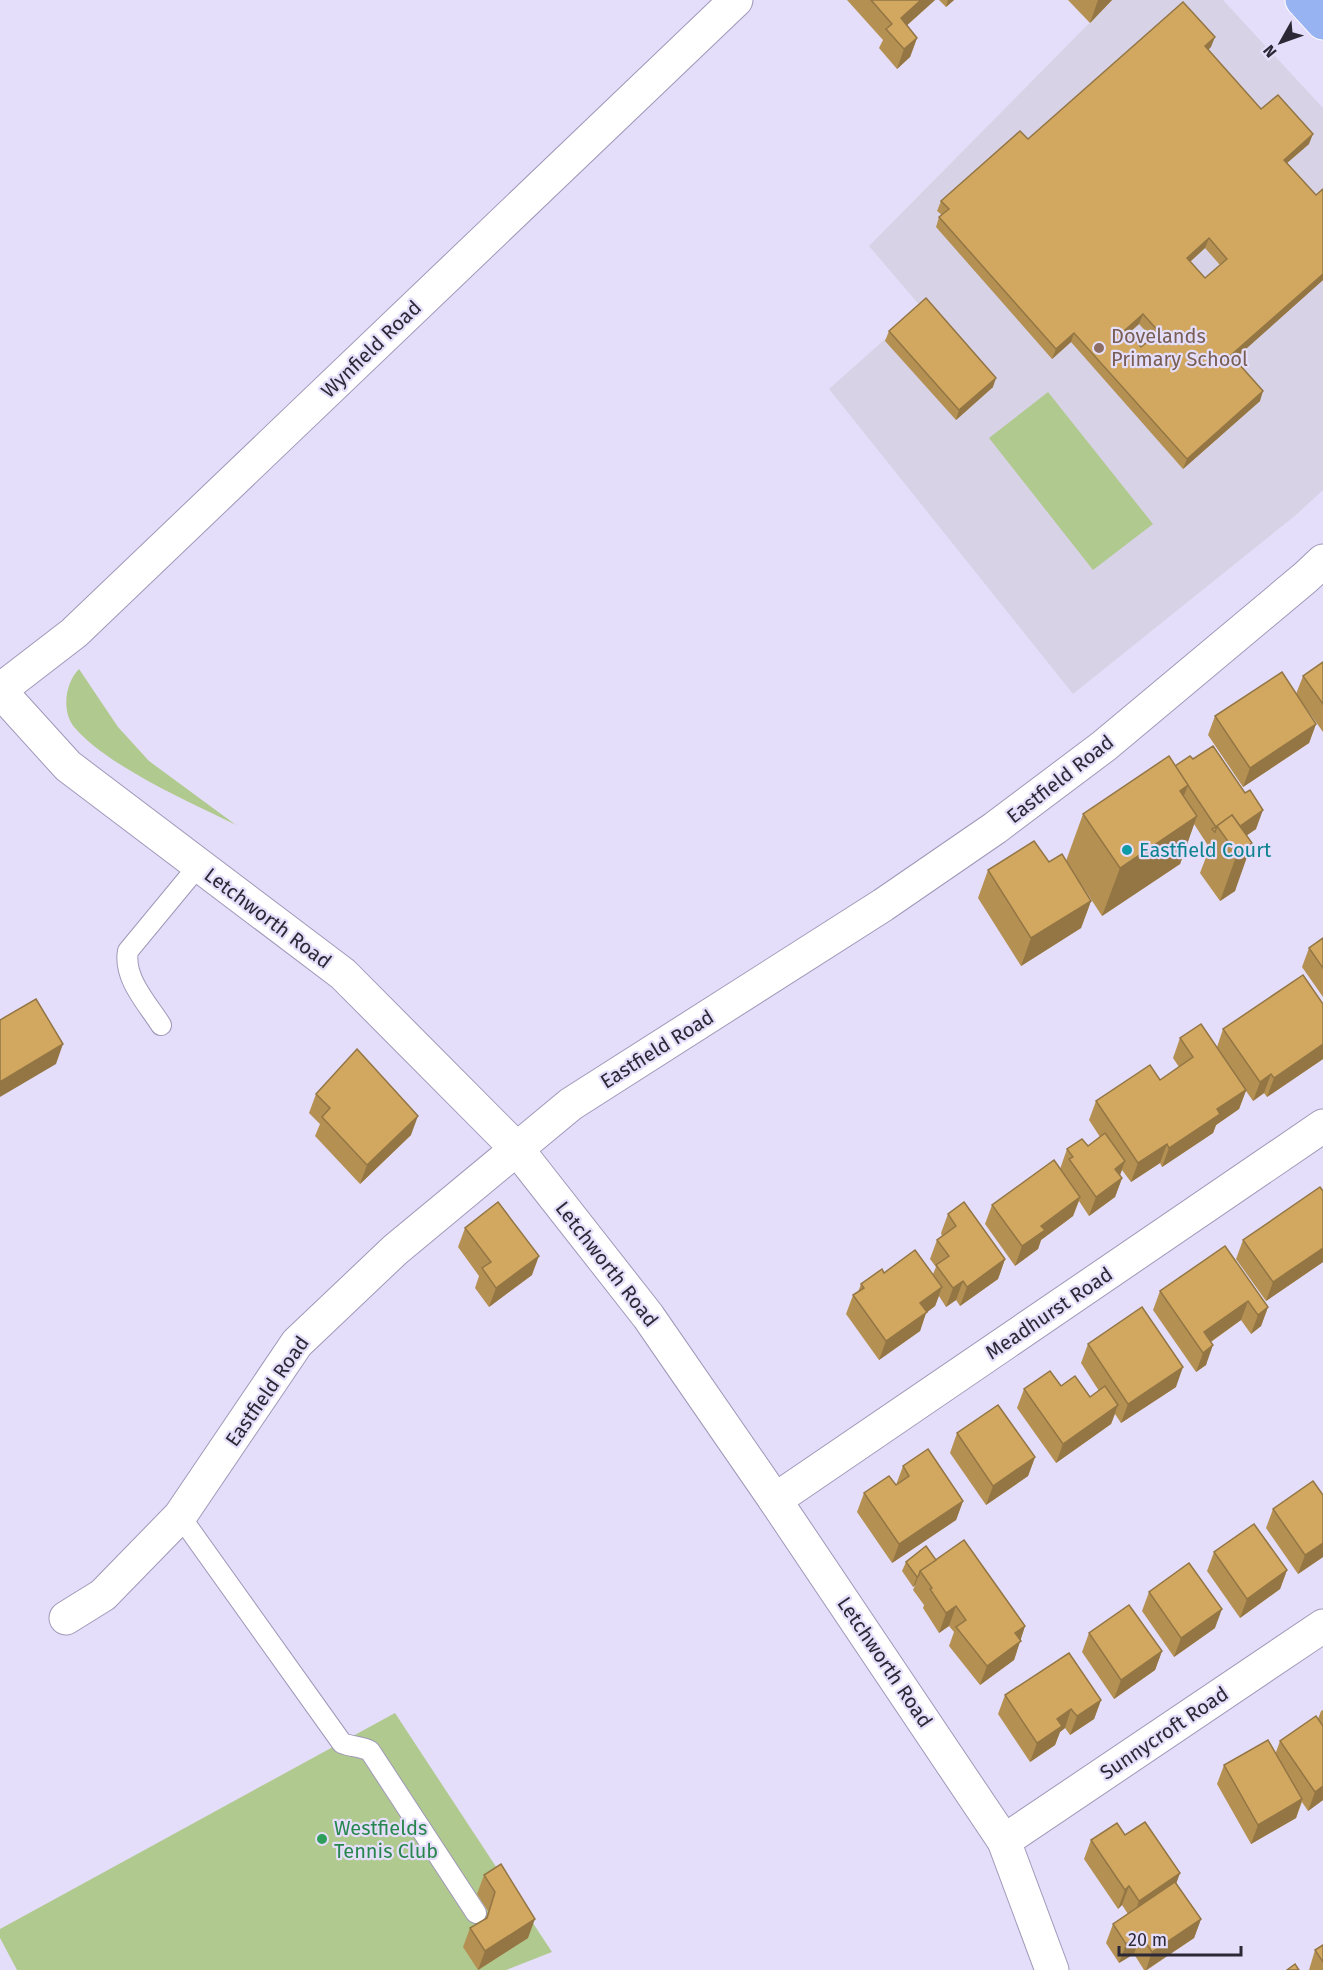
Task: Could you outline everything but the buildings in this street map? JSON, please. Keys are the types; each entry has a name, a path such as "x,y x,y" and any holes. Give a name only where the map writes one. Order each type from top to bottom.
{"main road":[{"path":"1302,0 1323,22"}],"street":[{"name":"Wynfield Road","path":"0,690 74,633 736,0"},
{"name":"Eastfield Road","path":"66,1618 103,1595 180,1516 297,1343 395,1250 571,1104 883,905 995,828 1104,746 1323,561"},
{"name":"Letchworth Road","path":"0,690 68,766 343,974 517,1149 648,1316 776,1500 1004,1841 1052,1970"},
{"name":"Meadhurst Road","path":"776,1500 1323,1126"},
{"name":"Sunnycroft Road","path":"1004,1841 1323,1626"}],"lane":[{"path":"161,1025 128,973 126,963 128,951 199,865"},
{"path":"180,1516 342,1743 370,1751 476,1913"}],"shaded area":[{"name":"Dovelands Primary School","path":"1112,0 1223,0 1323,108 1323,490 1296,515 1073,694 829,389 921,307 869,246"}],"green space":[{"path":"1048,392 1153,524 1093,570 989,438"},
{"path":"79,669 118,727 149,761 236,825 128,770 75,728 68,714 66,698 70,682"},
{"name":"Westfields Tennis Club","path":"395,1713 552,1952 506,1970 17,1970 0,1938 0,1929"}],"place":[{"name":"Dovelands Primary School","path":"1099,348"},
{"name":"Eastfield Court","path":"1127,850"},
{"name":"Westfields Tennis Club","path":"322,1839"}]}
